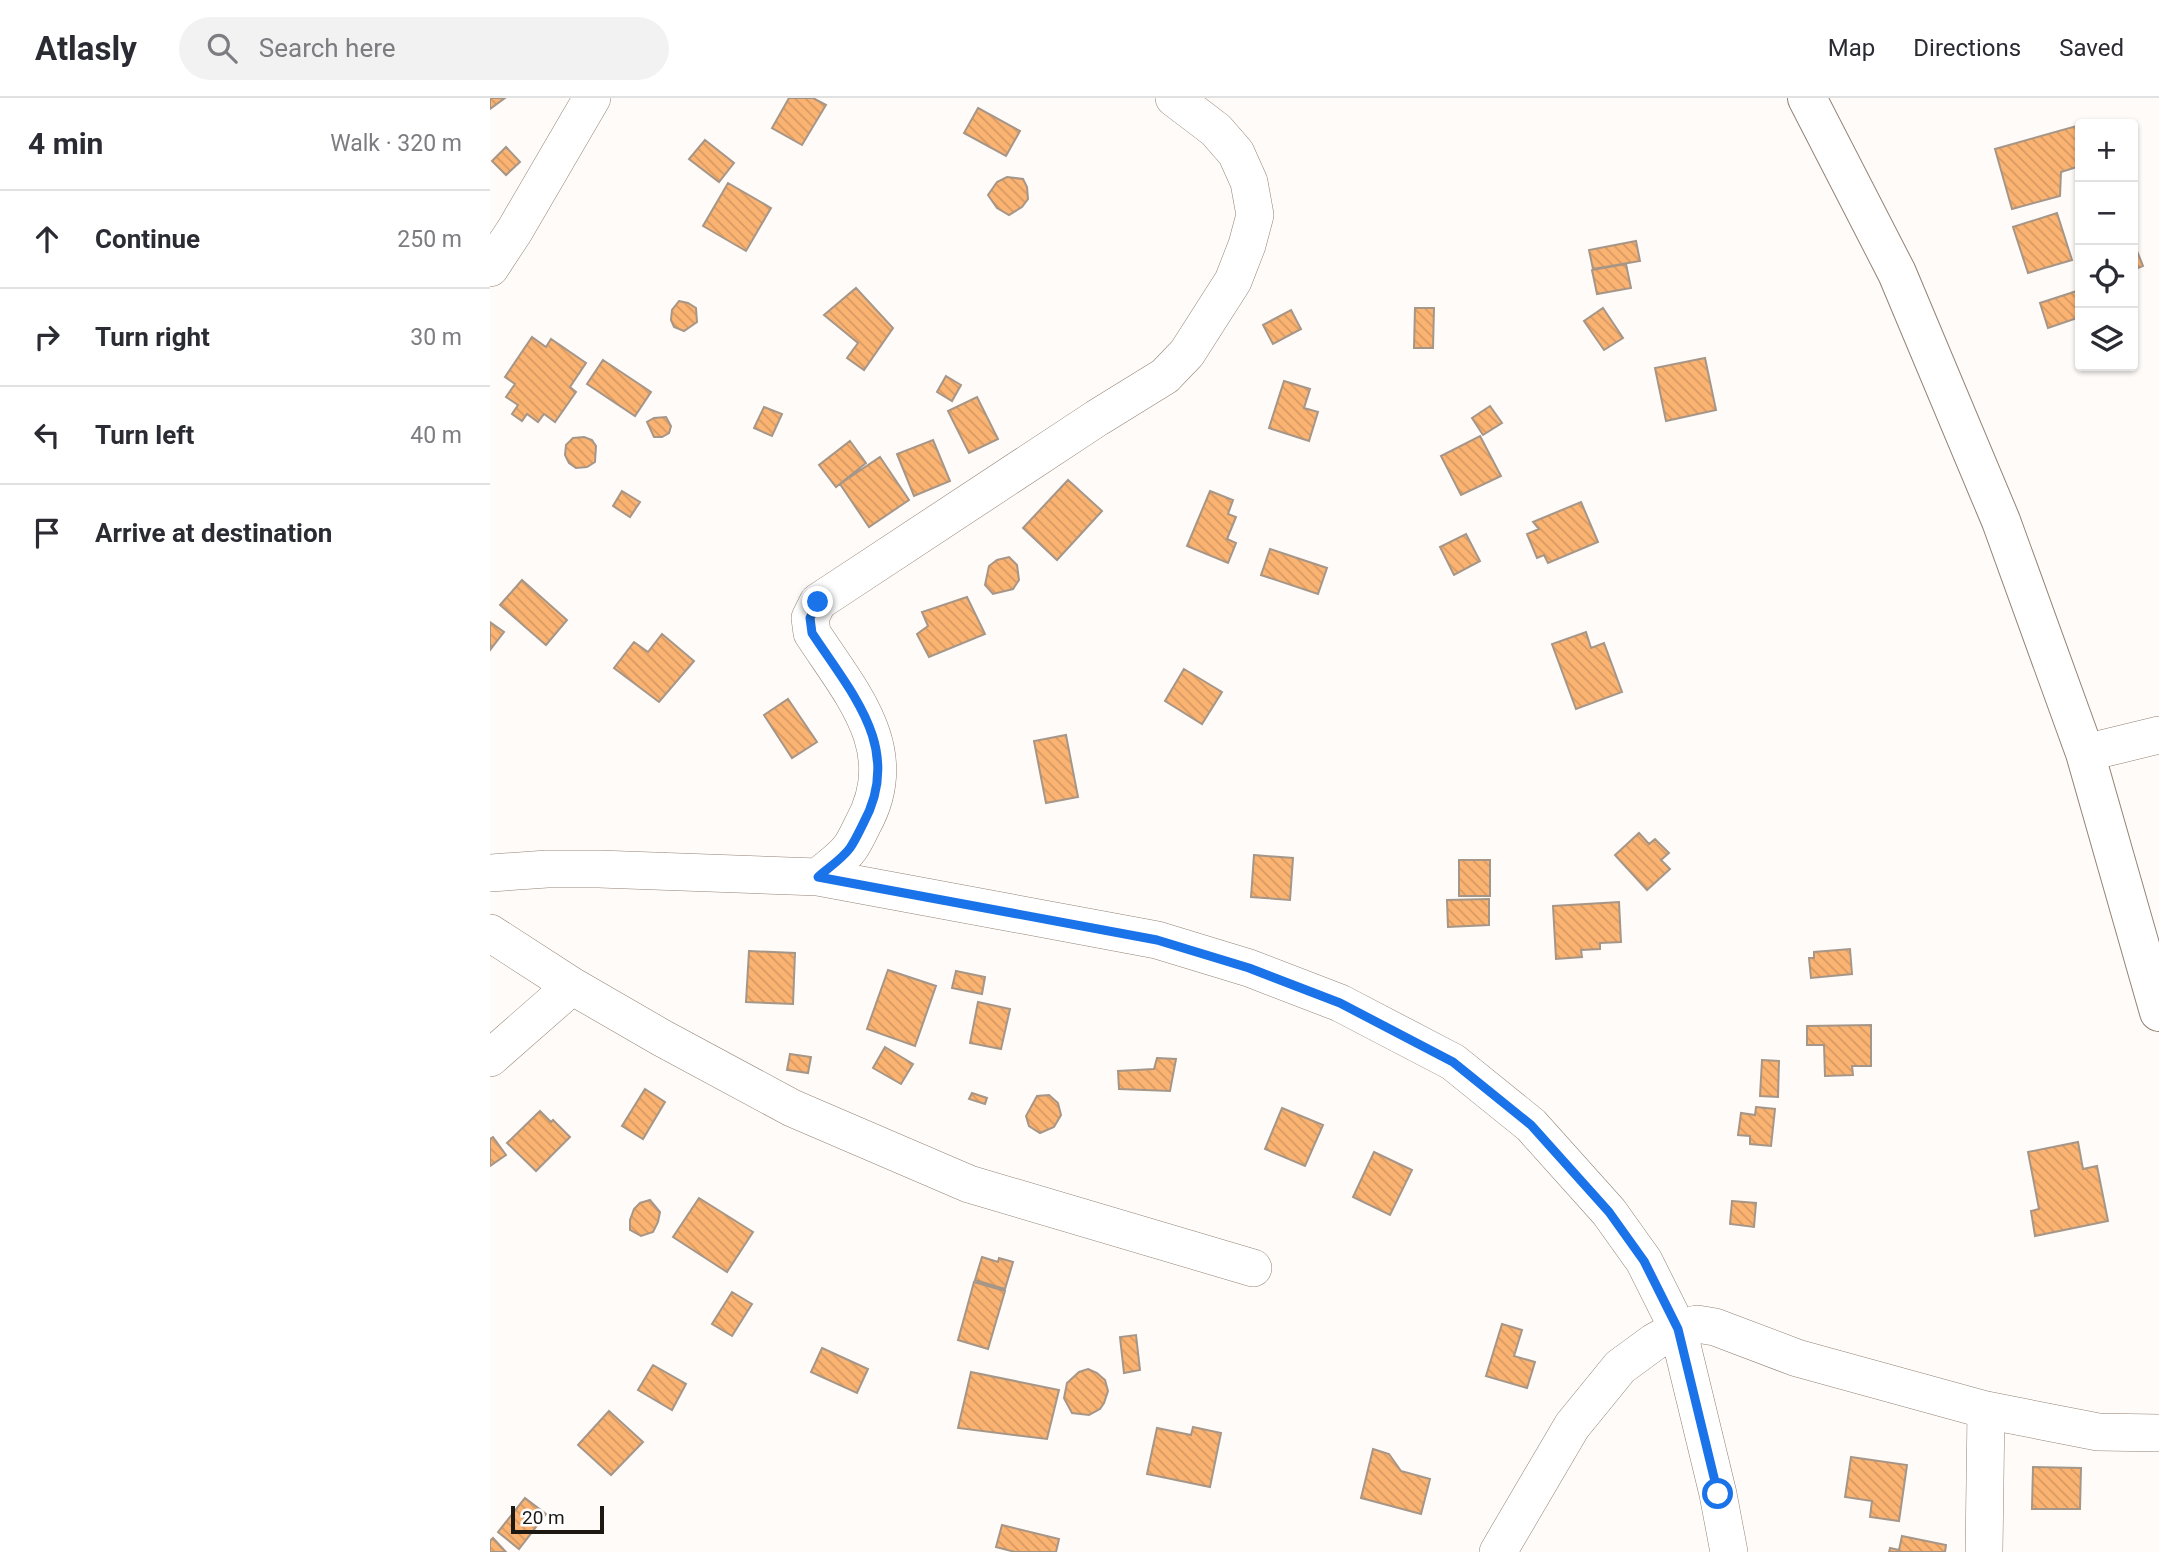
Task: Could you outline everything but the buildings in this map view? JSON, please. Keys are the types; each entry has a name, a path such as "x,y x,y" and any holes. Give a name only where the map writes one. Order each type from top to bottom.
{"street":[{"path":"490,268 592,98"},
{"path":"818,877 850,849 876,796 879,775 876,744 866,717 812,633 810,618 818,602 1165,376 1187,353 1233,281 1255,215 1249,182 1236,153 1216,130 1174,98"},
{"path":"1807,98 1897,273 2001,521 2085,753 2159,1012"},
{"path":"2085,753 2159,735"},
{"path":"490,873 599,869 818,877 1157,940 1249,968 1340,1003 1453,1062 1531,1125 1609,1212 1644,1261 1678,1329 1718,1494 1729,1552"},
{"path":"490,933 572,986 792,1108 969,1184 1254,1268"},
{"path":"490,1058 572,986"},
{"path":"1498,1552 1572,1426 1620,1367 1654,1342 1678,1329 1697,1324 1715,1327 1797,1358 1986,1410 2098,1432 2159,1433"},
{"path":"1984,1552 1986,1410"}],"route":[{"path":"818,602 810,618 812,633 866,717 876,744 879,775 876,796 850,849 818,877 1157,940 1249,968 1340,1003 1453,1062 1531,1125 1609,1212 1644,1261 1678,1329 1718,1494"}]}
